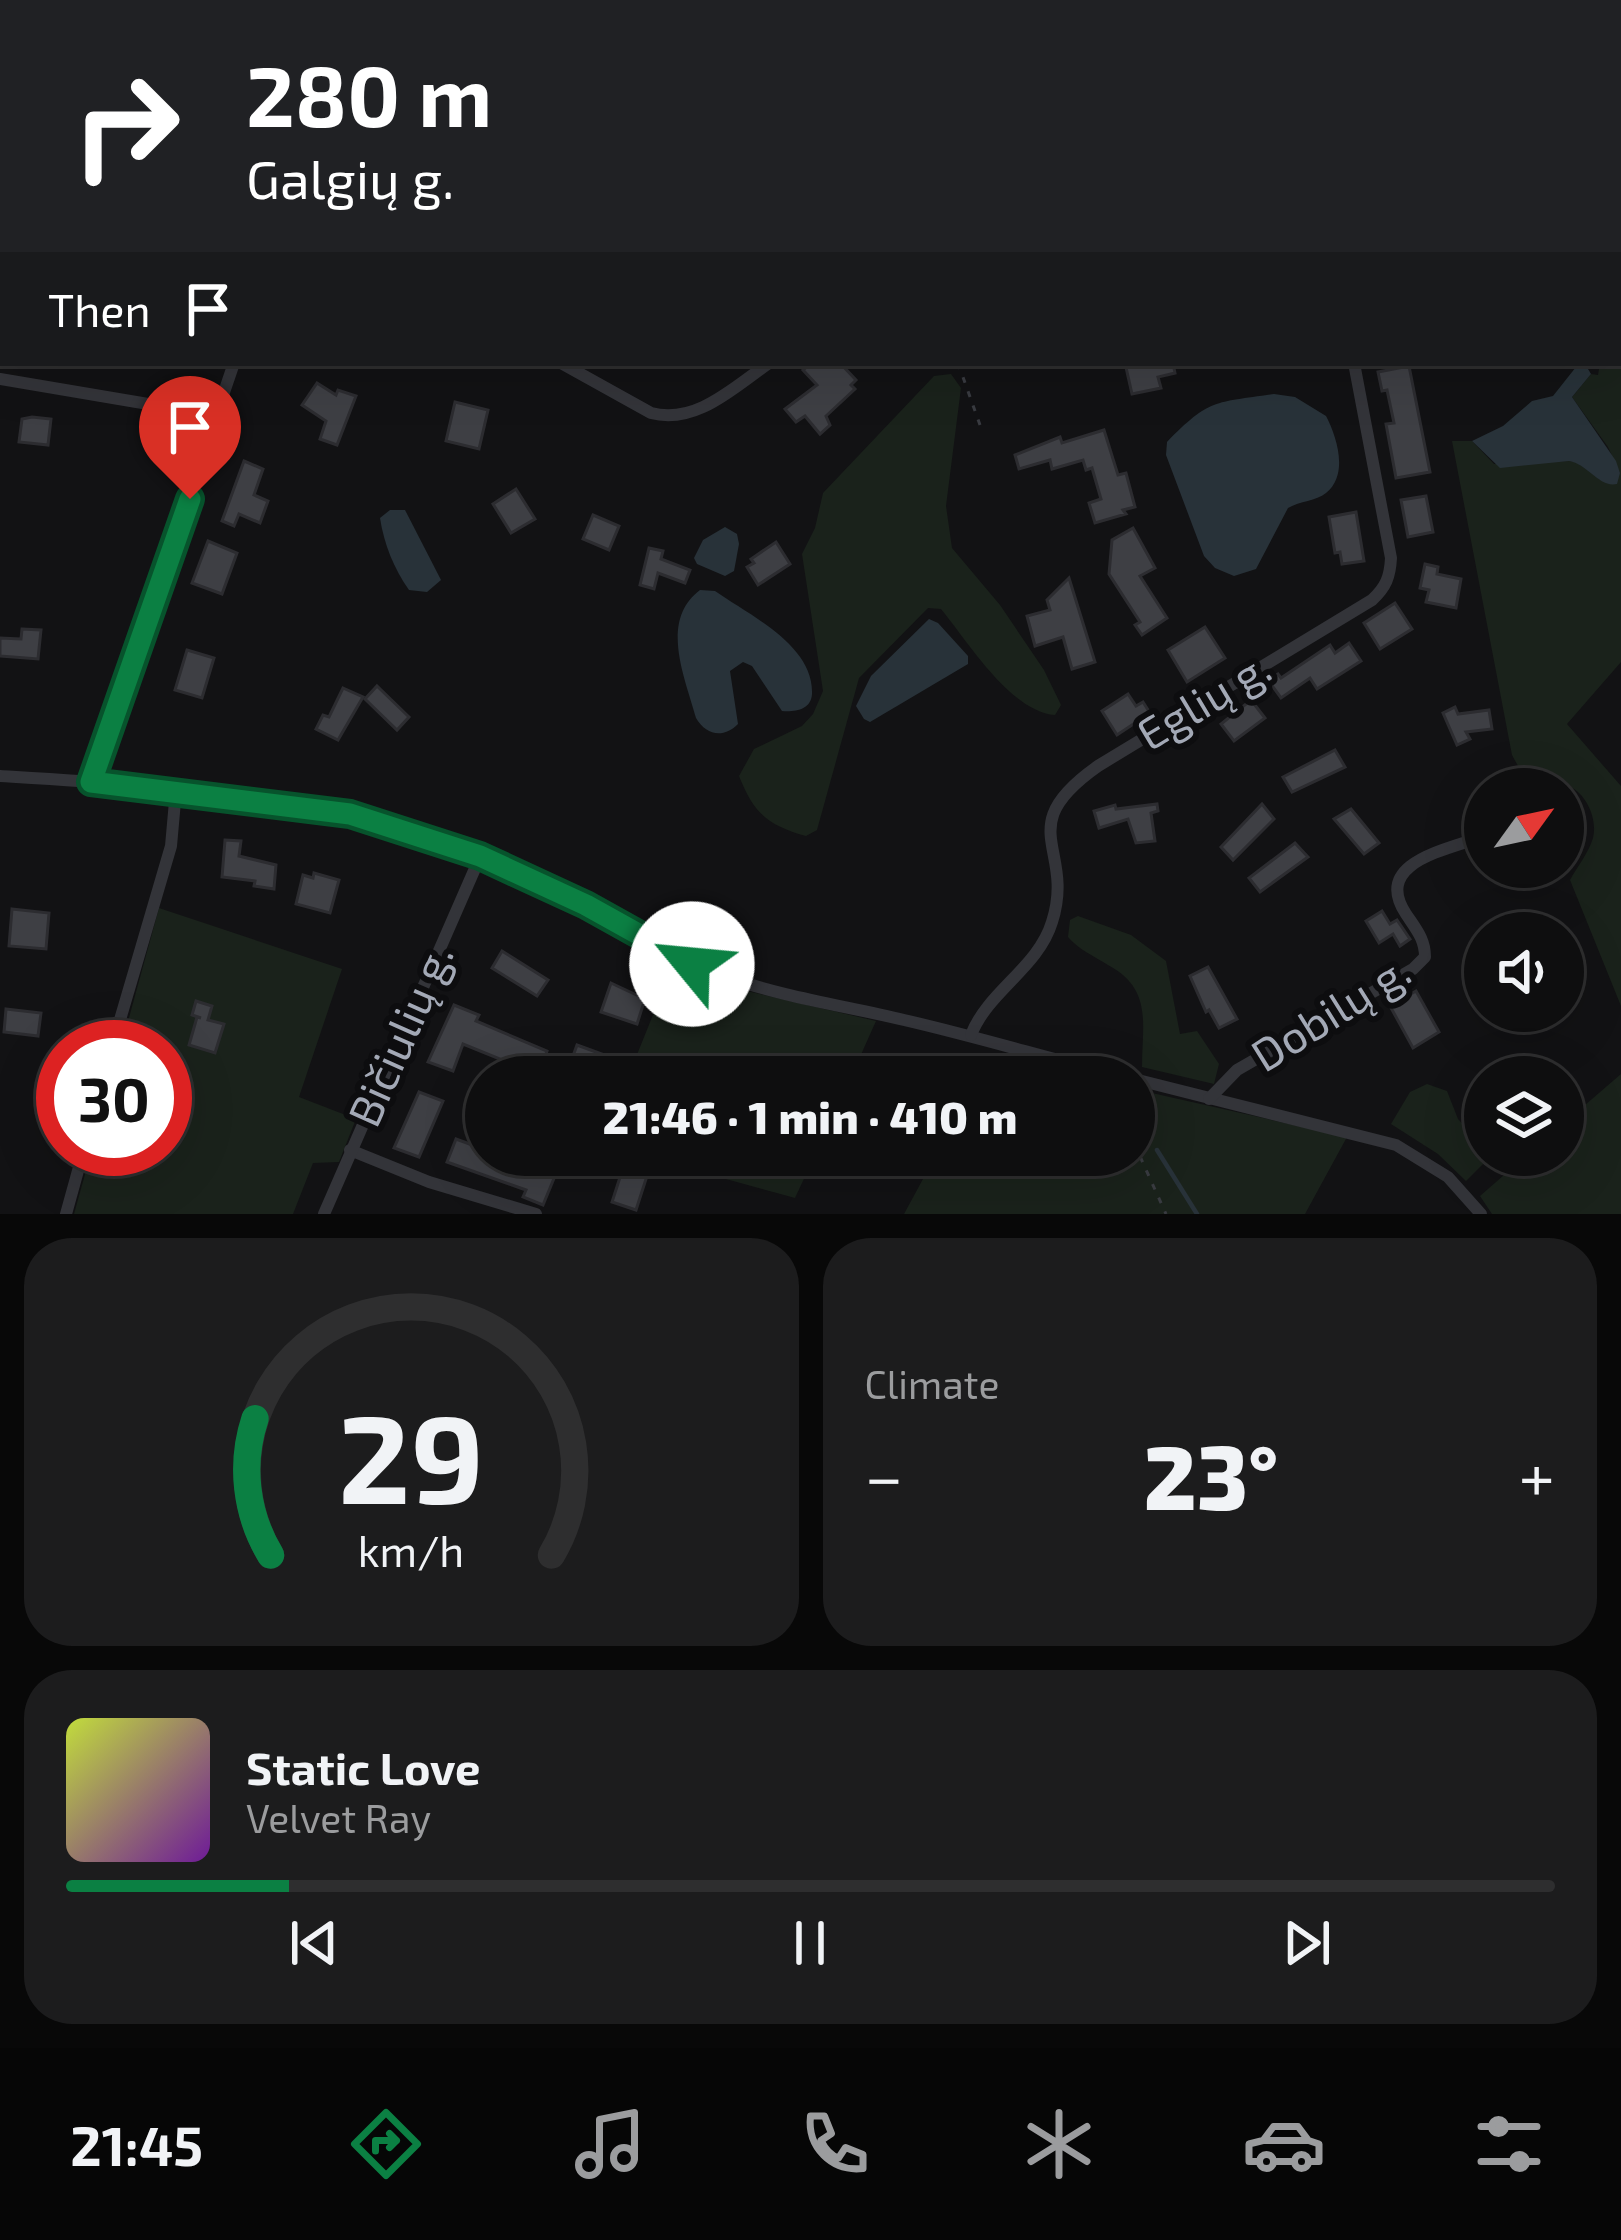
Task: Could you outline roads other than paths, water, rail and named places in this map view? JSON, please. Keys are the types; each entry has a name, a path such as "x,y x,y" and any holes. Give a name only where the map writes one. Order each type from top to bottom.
{"street":[{"path":"91,782 233,366"},
{"path":"566,366 633,404 667,417 696,411 764,366"},
{"name":"Eglių g.","path":"971,1035 981,1014 1031,958 1052,925 1057,887 1051,830 1058,798 1118,754 1384,589 1391,558 1355,366"},
{"path":"0,379 218,416"},
{"path":"0,776 176,790 350,814 480,856 586,905 692,964 734,980 1048,1056"},
{"path":"120,1020 171,845 176,790"},
{"name":"Dobilų g.","path":"1210,1099 1237,1070 1413,969 1425,957 1425,942 1394,888 1412,863 1464,844"},
{"name":"Bičiulių g.","path":"324,1214 480,856"},
{"path":"1155,1085 1396,1145 1448,1177 1481,1214"},
{"path":"350,1150 429,1181 536,1214"},
{"path":"66,1214 77,1176"}],"waterway":[{"path":"1157,1150 1197,1214"}]}
